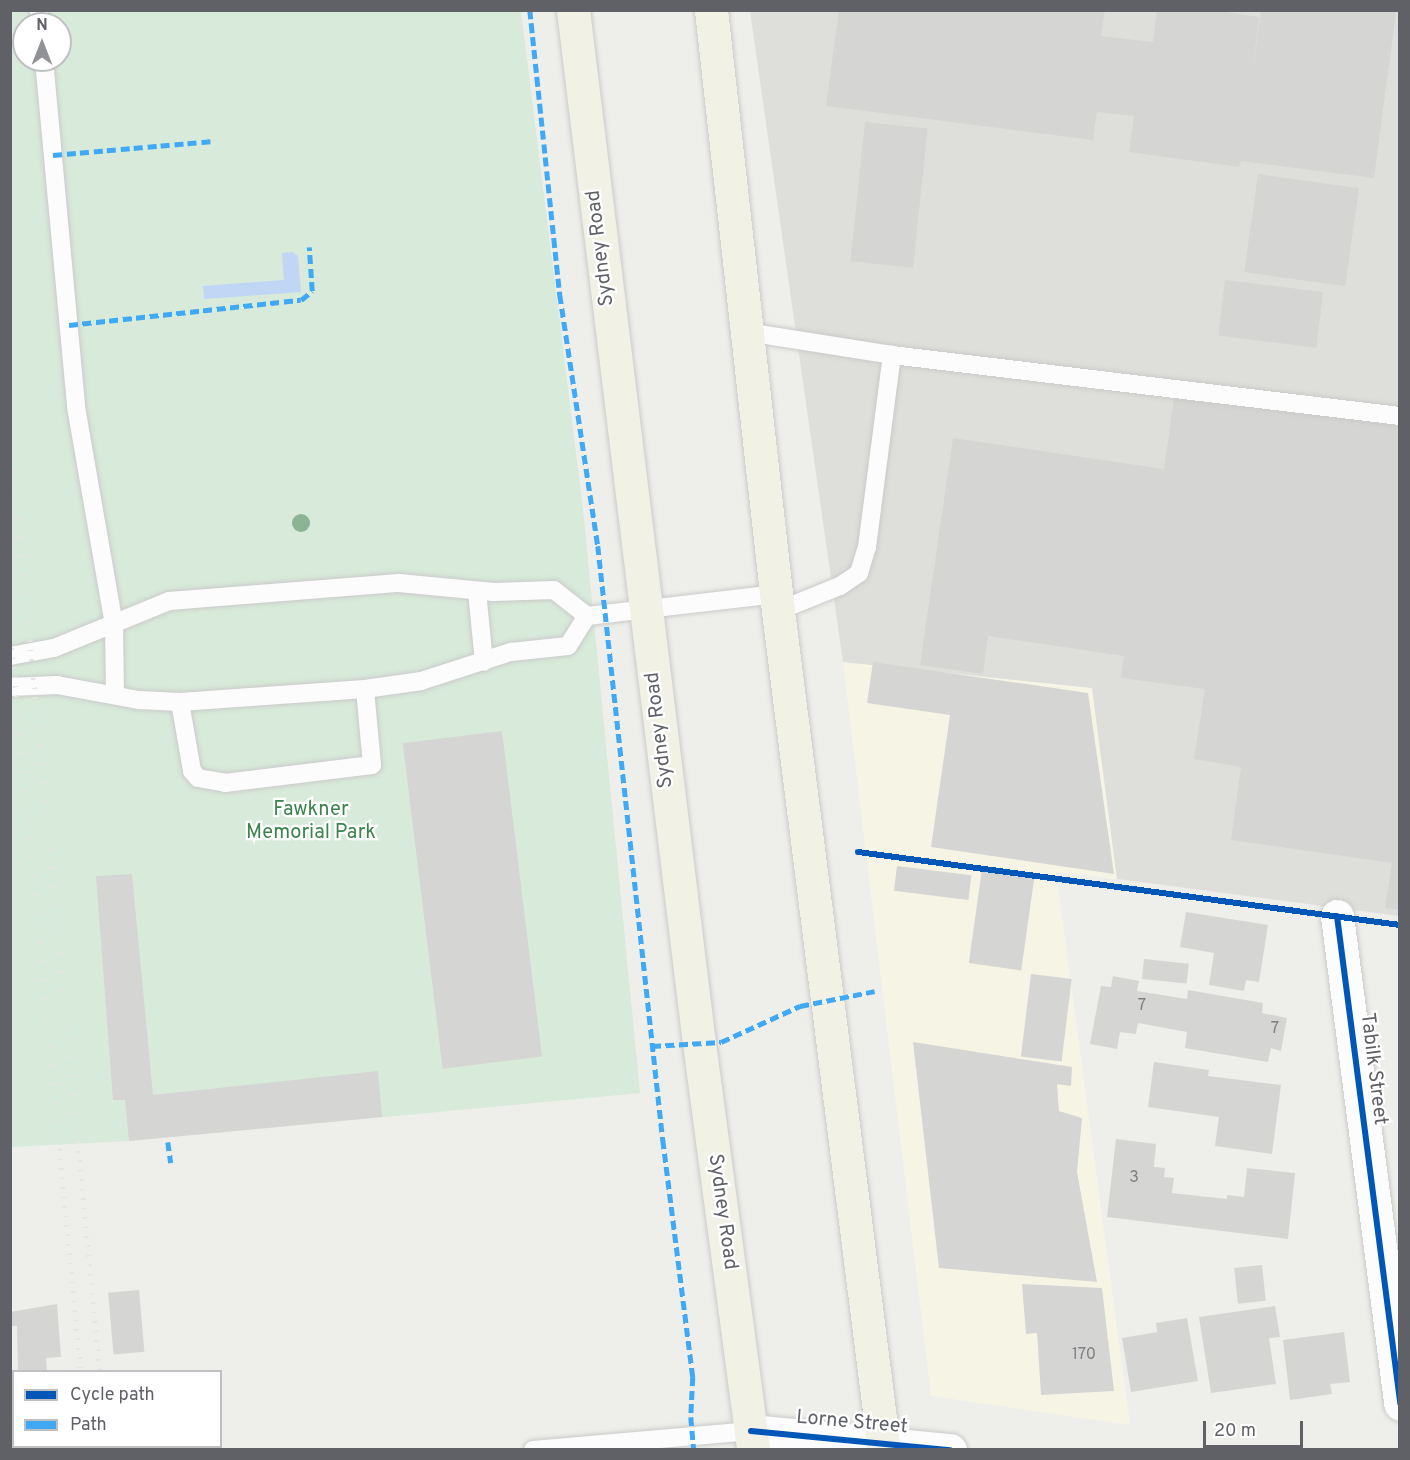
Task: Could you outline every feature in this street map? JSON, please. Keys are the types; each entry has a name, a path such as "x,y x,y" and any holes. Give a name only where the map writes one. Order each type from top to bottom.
{"highway":[{"name":"Sydney Road","path":"573,10 645,609 752,1440"},
{"path":"711,10 778,602 883,1445"}],"street":[{"name":"Tabilk Street","path":"1337,916 1400,1404"},
{"name":"Lorne Street","path":"752,1440 950,1449"}],"lane":[{"path":"45,72 76,407 114,624 115,695"},
{"path":"747,333 892,356 1400,416"},
{"path":"10,656 54,648 169,601 399,583 477,591 554,590 587,616 645,609 778,602 840,586 859,573 867,547 892,356"},
{"path":"477,591 484,662"},
{"path":"10,687 57,685 139,700 180,702 365,689 421,681 511,652 567,646 587,616"},
{"path":"180,702 192,771 198,778 225,783 372,765 365,689"},
{"path":"533,1449 752,1440"}],"shaded area":[{"path":"750,11 1399,11 1399,916 1117,879 1092,688 843,662"},
{"path":"843,662 1092,688 1117,879 1056,872 1130,1425 931,1396"}],"green space":[{"name":"Fawkner Memorial Park","path":"10,11 521,11 583,509 640,1093 129,1141 11,1147"}],"water":[{"path":"292,252 298,256 301,292 204,299 203,286 284,280 282,253"}],"building":[{"path":"839,10 1105,10 1101,36 1153,42 1157,10 1213,10 1259,17 1251,85 1261,10 1396,12 1374,178 1241,161 1239,167 1129,152 1134,116 1097,112 1093,140 826,106"},
{"path":"865,122 928,129 913,268 850,261"},
{"path":"1258,174 1359,188 1345,286 1244,272"},
{"path":"1225,280 1323,292 1316,348 1218,336"},
{"path":"1175,392 1400,424 1400,910 1385,908 1392,863 1231,840 1241,767 1194,759 1205,689 1121,678 1124,656 988,636 983,674 920,665 953,438 1164,469"},
{"path":"873,662 1088,693 1114,874 931,847 950,715 867,703"},
{"path":"502,731 542,1057 443,1069 403,743"},
{"path":"897,866 971,875 968,900 894,891"},
{"path":"982,869 1034,876 1021,970 969,963"},
{"path":"132,874 153,1095 378,1071 382,1117 129,1141 125,1100 113,1100 96,876"},
{"path":"1186,912 1268,925 1259,982 1246,980 1244,991 1209,985 1214,953 1180,947"},
{"path":"1144,959 1189,964 1187,984 1142,979"},
{"path":"1031,974 1072,979 1062,1061 1021,1056"},
{"path":"1113,976 1139,981 1137,991 1187,999 1188,990 1263,1003 1262,1013 1287,1018 1281,1051 1271,1048 1268,1062 1185,1048 1187,1032 1138,1023 1136,1034 1120,1032 1117,1049 1090,1044 1101,986 1111,987"},
{"path":"913,1042 1072,1067 1071,1086 1057,1084 1059,1111 1082,1118 1077,1172 1097,1282 939,1268"},
{"path":"1154,1062 1209,1070 1208,1076 1281,1085 1272,1154 1215,1146 1219,1117 1148,1107"},
{"path":"1116,1139 1156,1144 1154,1167 1165,1168 1164,1177 1174,1178 1172,1193 1227,1199 1227,1195 1244,1197 1247,1168 1295,1173 1288,1239 1107,1217"},
{"path":"1262,1265 1266,1301 1238,1304 1234,1268"},
{"path":"1022,1284 1102,1288 1114,1391 1041,1395 1037,1333 1026,1334"},
{"path":"139,1290 144,1352 114,1354 108,1293"},
{"path":"57,1304 61,1357 46,1358 47,1370 18,1370 17,1326 10,1326 10,1312"},
{"path":"1275,1306 1280,1337 1269,1338 1276,1384 1211,1393 1199,1317"},
{"path":"1187,1318 1198,1381 1131,1392 1122,1338 1157,1332 1156,1323"},
{"path":"1344,1332 1350,1382 1330,1384 1332,1394 1290,1400 1283,1340"}],"railway":[{"path":"10,432 100,1370"},
{"path":"10,629 81,1370"}],"marked path":[{"path":"530,10 560,295 598,546 663,1140 693,1377 691,1417 694,1450"},
{"path":"53,155 213,141"},
{"path":"69,325 301,300 312,291 309,247"},
{"path":"652,1046 721,1042 800,1006 875,991"},
{"path":"168,1142 171,1163"}],"cycle path":[{"path":"858,852 1400,925"},
{"path":"1337,916 1400,1404"},
{"path":"751,1431 950,1450"}]}
